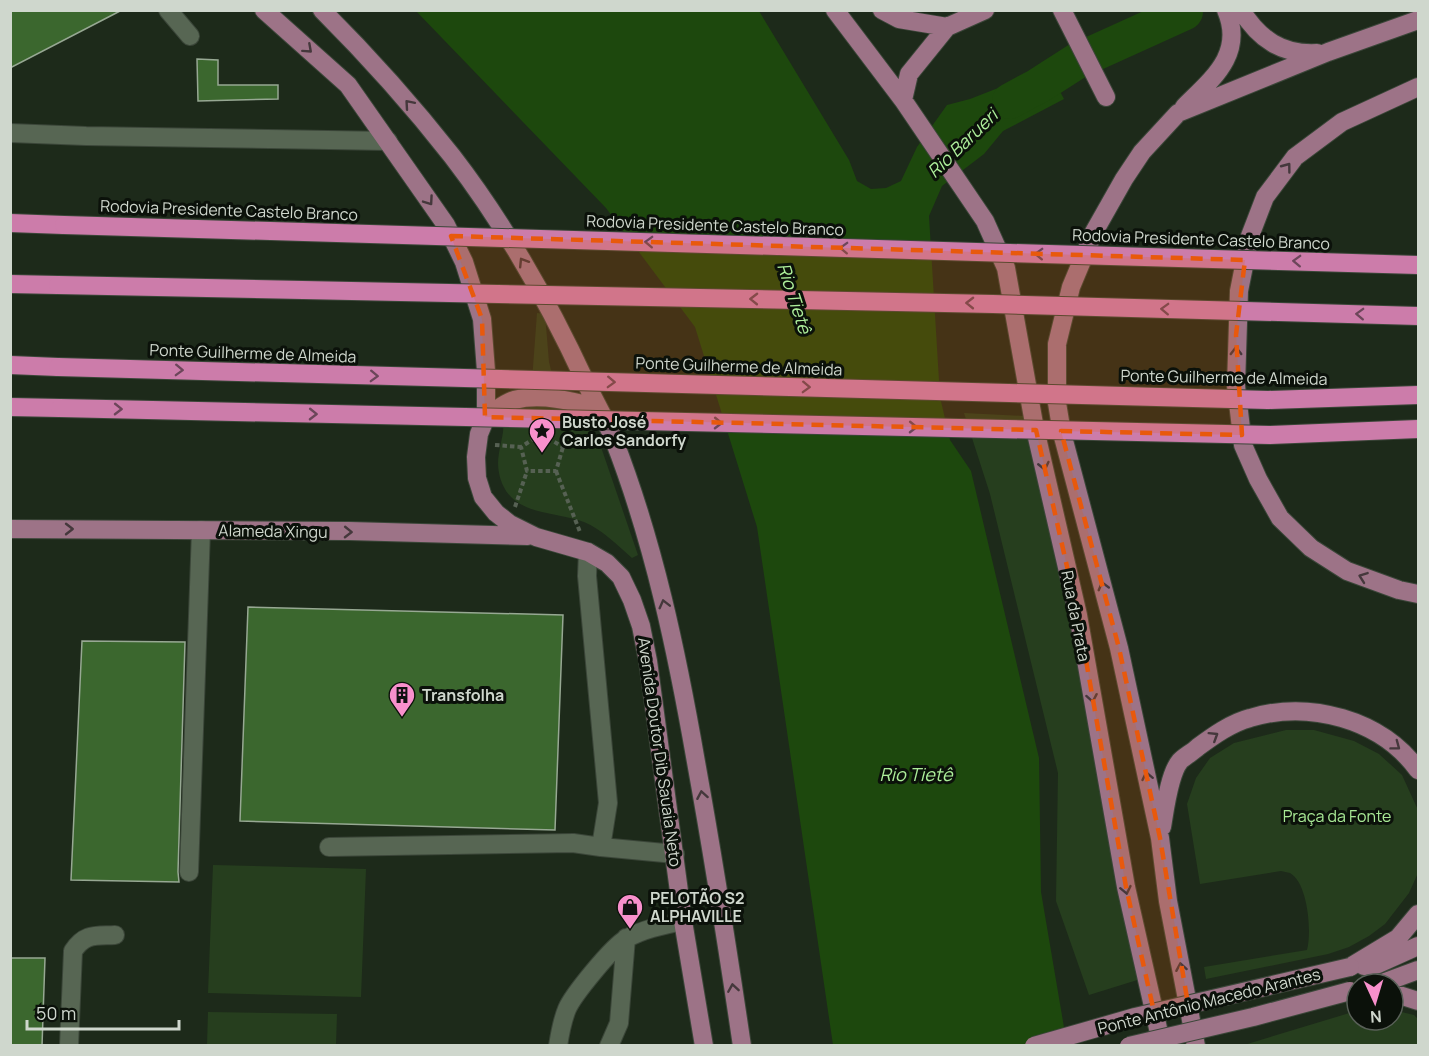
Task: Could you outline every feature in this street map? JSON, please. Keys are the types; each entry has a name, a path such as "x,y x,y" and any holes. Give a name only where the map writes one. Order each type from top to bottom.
{"highway":[{"name":"Rodovia Presidente Castelo Branco","path":"10,223 1419,265"},
{"path":"10,284 969,303 1419,316"},
{"name":"Ponte Guilherme de Almeida","path":"10,365 1268,400 1419,395"},
{"path":"10,407 1270,435 1419,429"}],"main road":[{"name":"Avenida Doutor Dib Sauaia Neto","path":"264,10 348,85 446,225 464,262 482,319 486,370 486,417 476,445 477,478 483,497 496,513 510,524 536,537 588,552 607,563 621,577 632,600 641,626 648,661 701,1043"},
{"path":"322,10 357,45 412,108 453,157 493,214 530,274 565,338 598,408"},
{"name":"Rua da Prata","path":"835,10 906,106 985,221 1006,268 1035,429 1078,615 1126,887 1162,1046"},
{"path":"882,10 898,19 947,27"},
{"path":"906,106 909,74 947,27 985,10"},
{"name":"Rua da Prata","path":"1196,1046 1168,902 1160,838 1119,648 1062,433 1057,403 1057,344 1071,287 1094,232 1112,200 1142,152 1212,79 1232,47 1231,22 1226,10"},
{"path":"1241,10 1252,28 1273,44 1299,54 1328,52"},
{"path":"1064,15 1106,97"},
{"path":"1178,113 1328,52 1419,20"},
{"path":"1419,87 1342,122 1295,158 1265,197 1250,236 1239,291 1236,386 1243,445 1258,479 1280,518 1311,548 1347,571 1399,590 1419,594"},
{"path":"486,417 513,401 530,398 565,399 598,408"},
{"name":"Avenida Doutor Dib Sauaia Neto","path":"598,408 622,462 650,550 674,644 702,790 742,1046"},
{"name":"Alameda Xingu","path":"10,529 201,530 536,537"},
{"path":"1160,838 1167,794 1179,762 1213,736 1248,718 1295,711 1325,714 1349,720 1380,734 1407,754 1419,770"},
{"path":"1350,967 1398,938 1419,914"},
{"path":"1350,967 1378,964 1419,946"},
{"name":"Ponte Antônio Macedo Arantes","path":"1034,1046 1135,1017 1350,967"},
{"name":"Ponte Antônio Macedo Arantes","path":"1129,1046 1345,993"}],"lane":[{"path":"168,10 190,36"},
{"path":"10,133 97,137 388,141"},
{"path":"189,873 201,530"},
{"path":"588,552 587,576 608,803 601,847"},
{"path":"329,847 573,843 675,854"},
{"path":"558,1046 560,1029 567,1007 610,951 626,938 651,928 683,921"},
{"path":"69,1046 73,951 88,936 115,935"},
{"path":"609,1046 620,1023 626,938"}],"path":[{"path":"510,524 527,471 521,447 542,433 563,447 613,438"},
{"path":"563,447 556,471 588,552"},
{"path":"527,471 556,471"}],"highlighted area":[{"path":"451,236 1245,260 1236,335 1242,435 1061,431 1119,648 1160,838 1188,1004 1154,1012 1126,887 1078,615 1036,430 485,417 482,319"}],"green space":[{"path":"537,313 545,314 549,362 561,411 588,429 601,447 638,555 632,558 591,525 521,505 504,487 498,463 503,432 503,405 530,408"},
{"path":"964,413 1024,416 1147,977 1089,995 1056,901 1058,773 990,494"},
{"name":"Praça da Fonte","path":"1286,730 1314,730 1354,741 1379,754 1402,775 1418,810 1418,873 1409,893 1385,924 1349,947 1328,954 1206,979 1204,967 1307,950 1309,920 1305,897 1296,878 1290,873 1281,871 1200,884 1187,804 1196,778 1210,758 1234,743"},
{"path":"213,865 366,869 361,997 208,993"},
{"path":"208,1012 337,1014 336,1045 207,1045"},
{"path":"1405,1013 1414,1015 1418,1019 1418,1045 1244,1045 1345,1014 1345,1032 1405,1032"}],"water":[{"name":"Rio Tietê","path":"416,11 759,11 849,160 857,181 871,189 886,188 901,181 917,147 947,105 970,99 1011,83 1044,61 1064,99 1003,131 984,154 942,186 929,216 940,397 950,440 971,471 1039,758 1041,892 1067,1045 833,1045 757,527 695,327 606,208"}],"building":[{"path":"10,10 122,10 10,68"},
{"path":"197,59 218,60 218,85 278,85 278,99 198,101"},
{"name":"Transfolha","path":"248,607 563,615 555,830 240,821"},
{"path":"82,641 185,642 179,882 71,880"},
{"path":"10,958 45,958 42,1046 10,1046"}],"waterway":[{"name":"Rio Barueri","path":"1010,101 1077,61 1185,12"}],"place":[{"name":"Busto José Carlos Sandorfy","path":"542,454"},
{"name":"Transfolha","path":"402,718"},
{"name":"PELOTÃO S2 ALPHAVILLE","path":"630,930"}]}
